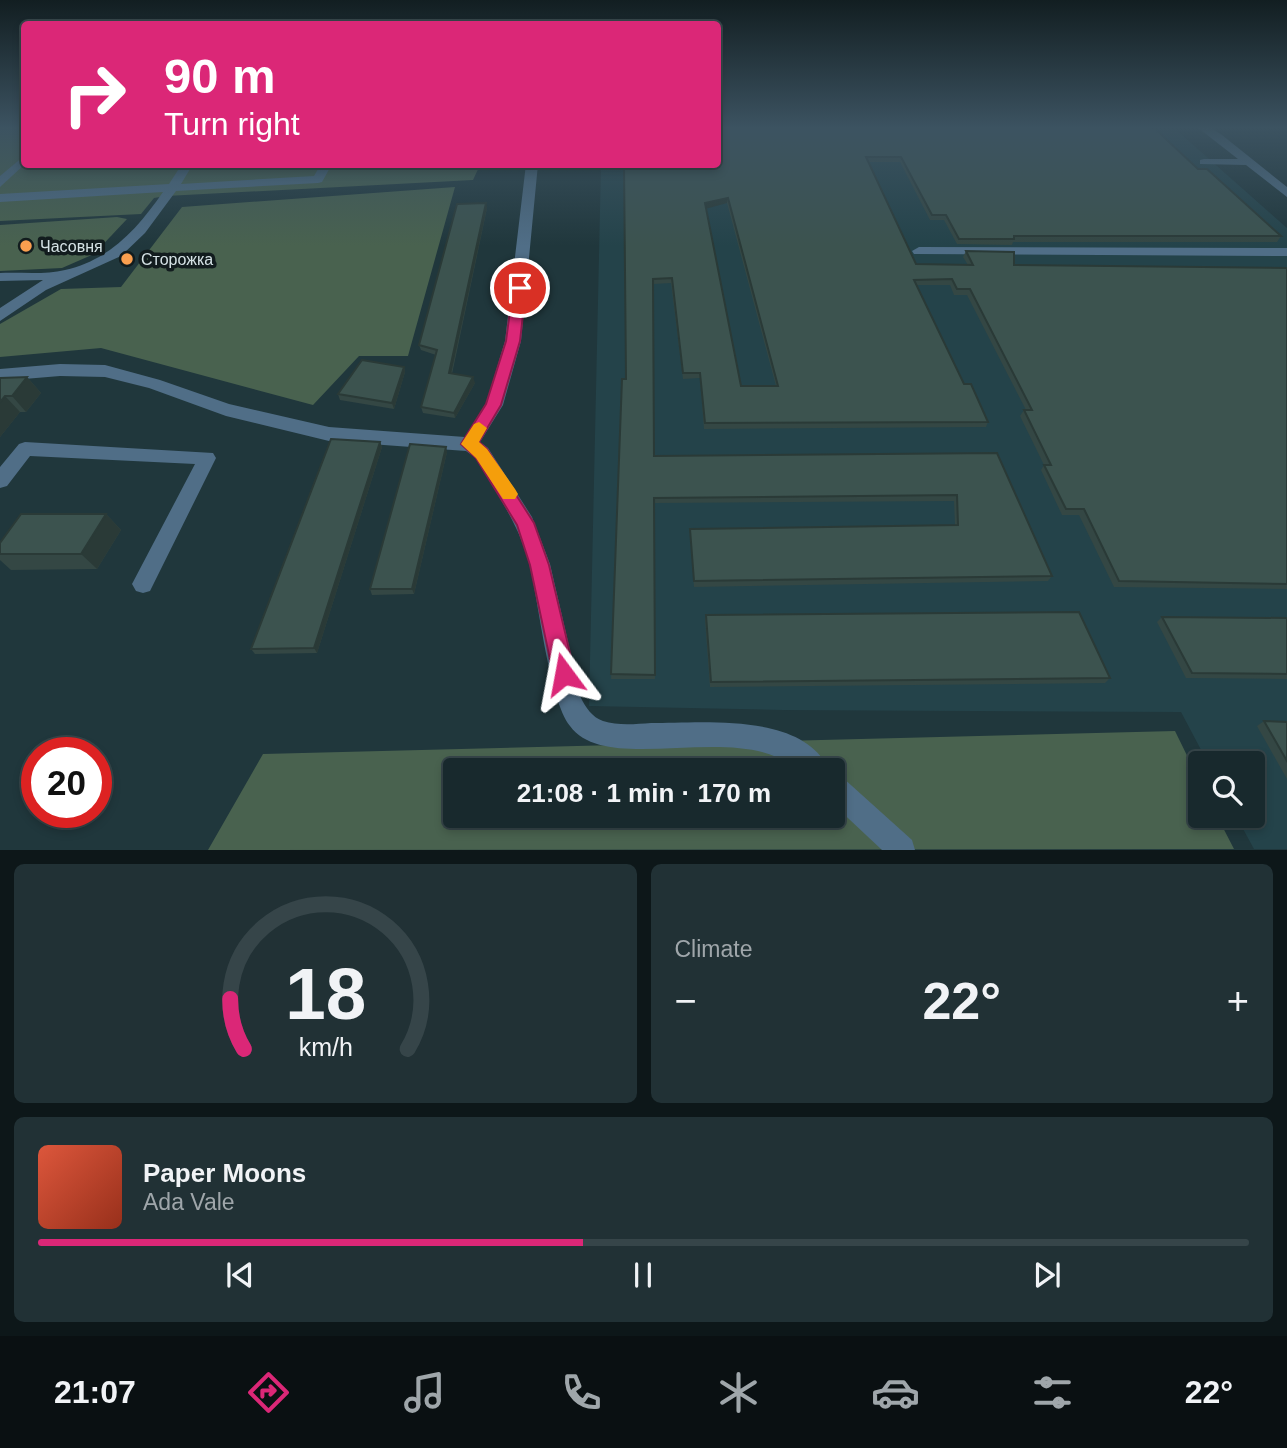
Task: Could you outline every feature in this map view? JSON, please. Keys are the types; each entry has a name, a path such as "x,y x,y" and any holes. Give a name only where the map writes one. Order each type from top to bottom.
{"street":[{"path":"0,183 16,167"},
{"path":"1255,167 1287,193"},
{"path":"0,316 11,305 66,275 99,263 122,248 172,189 185,168"},
{"path":"0,198 318,179 325,168"},
{"path":"470,444 494,405 513,341 532,168"},
{"path":"919,251 1287,252"},
{"path":"0,276 66,275"},
{"path":"0,375 60,370 105,371 154,384 226,410 329,434 470,444 482,453 525,523 540,565 570,701 579,719 598,732 623,736 738,735 770,740 794,750 803,758"},
{"path":"0,481 25,449 207,458 143,584"},
{"path":"845,797 902,849"}],"shaded area":[{"path":"1218,167 1287,228 1287,849 1254,849 1243,828 1265,828 1265,751 1202,751 1181,712 589,706 601,168"}],"green space":[{"path":"0,167 479,168 473,180 166,196 154,198 141,214 0,221"},
{"path":"455,187 408,356 359,356 313,405 101,348 0,357 0,324 61,289 121,287 182,207"},
{"path":"117,217 127,219 94,254 62,268 0,271 0,225"},
{"path":"1175,731 1188,758 1188,828 1223,828 1234,849 208,850 263,754"}],"building":[{"path":"871,167 916,264 973,265 966,251 1014,252 1014,265 1287,268 1287,584 1119,581 1084,509 1066,509 1044,465 1051,465 1024,410 1032,410 970,289 957,289 952,279 914,280 964,384 971,384 988,422 705,423 700,373 683,373 672,278 653,279 654,456 997,453 1052,576 694,581 690,529 958,525 957,495 654,498 655,675 611,674 622,379 626,379 624,168","holes":["728,198 778,386 741,386 705,203"]},
{"path":"906,167 1196,167 1207,169 1281,236 1014,236 1014,239 959,239 946,215 932,215"},
{"path":"486,203 449,373 473,377 454,413 421,407 437,350 419,345 457,204"},
{"path":"362,360 404,367 392,403 338,394"},
{"path":"27,377 12,396 5,396 0,402 0,378"},
{"path":"331,439 380,442 314,648 251,649"},
{"path":"410,444 446,447 412,589 370,589"},
{"path":"21,514 106,514 81,554 0,554 0,543"},
{"path":"1079,612 1110,678 711,682 706,615"},
{"path":"1162,617 1287,618 1287,674 1192,673"},
{"path":"1264,721 1287,722 1287,761"}],"slow traffic":[{"path":"479,428 470,444 482,453 509,494"}],"place":[{"name":"Часовня","path":"26,246"},
{"name":"Сторожка","path":"127,259"}],"route":[{"path":"520,288 513,341 494,405 470,444 482,453 506,488 525,523 540,565 564,674"}]}
